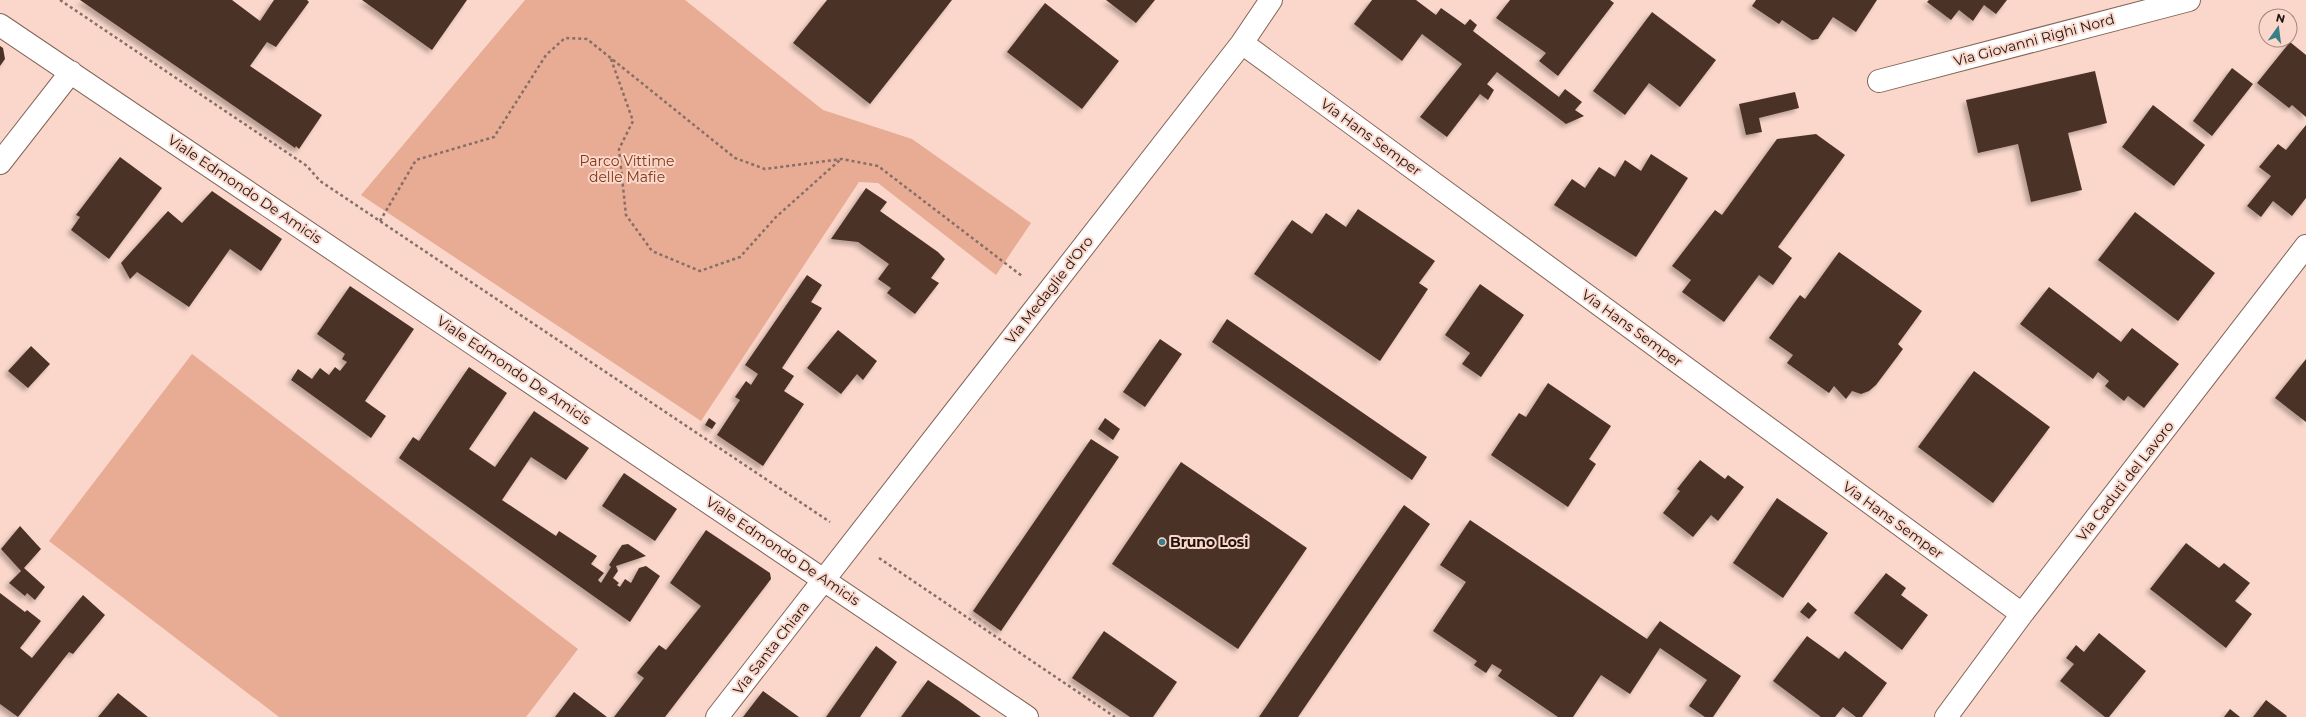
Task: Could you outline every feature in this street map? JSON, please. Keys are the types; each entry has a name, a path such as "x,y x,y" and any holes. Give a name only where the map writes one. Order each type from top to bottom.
{"street":[{"name":"Via Medaglie d'Oro","path":"825,580 853,541 1242,43 1271,0"},
{"name":"Via Giovanni Righi Nord","path":"1879,81 2189,0"},
{"name":"Viale Edmondo De Amicis","path":"0,25 1027,717"},
{"name":"Via Hans Semper","path":"1242,43 2022,614"},
{"path":"0,163 71,72"},
{"name":"Via Caduti del Lavoro","path":"1946,717 2022,614 2306,246"},
{"name":"Via Santa Chiara","path":"717,717 825,580"}],"path":[{"path":"60,0 308,166 320,181 840,528 853,541 1115,717"},
{"path":"380,221 416,160 494,137 546,55 565,38 587,39 735,158 765,169 842,159 878,166 1025,278"},
{"path":"611,58 633,121 618,149 626,215 652,250 700,271 740,257 776,217 842,159"}],"green space":[{"name":"Parco Vittime delle Mafie","path":"525,0 685,0 823,110 912,139 1031,223 996,275 878,183 859,182 701,421 361,195"},
{"path":"192,354 578,649 526,717 279,717 49,541"}],"building":[{"path":"80,0 232,0 260,21 274,0 307,0 309,2 276,47 267,42 250,66 322,115 299,149 296,146 295,148"},
{"path":"362,0 467,0 432,50"},
{"path":"827,0 952,0 870,104 793,43"},
{"path":"1106,0 1155,0 1136,23"},
{"path":"1372,0 1416,0 1436,15 1441,8 1465,25 1470,19 1477,25 1473,31 1559,97 1565,89 1582,102 1575,110 1584,116 1566,124 1497,72 1487,84 1494,90 1488,100 1480,94 1447,137 1420,117 1462,64 1422,34 1402,61 1354,24"},
{"path":"1510,0 1610,0 1614,3 1558,76 1539,61 1546,53 1496,18"},
{"path":"1756,0 1877,0 1856,32 1833,17 1818,39 1812,40 1782,20 1779,24 1752,6"},
{"path":"1929,0 2007,0 1996,14 1984,5 1973,21 1959,10 1951,20 1927,2"},
{"path":"1045,3 1119,61 1082,109 1007,52"},
{"path":"1652,12 1716,60 1680,107 1649,83 1625,115 1593,91"},
{"path":"0,46 3,48 5,59 0,66"},
{"path":"2285,48 2297,48 2306,55 2306,117 2292,105 2289,108 2257,83"},
{"path":"2232,68 2253,84 2212,136 2193,121"},
{"path":"2095,71 2107,123 2068,133 2082,190 2031,202 2018,144 1978,153 1966,100"},
{"path":"1795,92 1799,108 1759,118 1762,132 1746,135 1739,104"},
{"path":"2153,105 2205,145 2174,186 2122,147"},
{"path":"2306,125 2306,198 2292,216 2273,201 2261,217 2247,206 2271,176 2259,167 2278,144 2286,150"},
{"path":"1816,134 1845,155 1778,247 1792,258 1773,285 1759,275 1724,322 1682,292 1691,280 1672,266 1715,210 1722,215 1777,139"},
{"path":"1651,154 1688,178 1636,257 1554,205 1572,179 1585,188 1599,167 1615,177 1625,160 1641,171"},
{"path":"120,157 162,188 109,259 71,230 80,217 76,215"},
{"path":"866,188 887,202 880,211 938,252 945,259 931,278 939,283 915,314 887,293 891,288 878,279 889,264 858,242 831,239"},
{"path":"212,191 282,239 261,271 230,249 189,307 137,272 130,279 121,263 168,211 182,223"},
{"path":"1358,209 1435,261 1419,283 1428,289 1380,361 1254,274 1292,220 1312,234 1326,213 1346,227"},
{"path":"2135,212 2215,273 2178,321 2098,260"},
{"path":"1839,252 1922,311 1898,344 1903,349 1876,385 1869,391 1861,394 1852,391 1846,399 1834,386 1829,393 1787,363 1793,355 1769,338 1800,295 1805,299"},
{"path":"807,275 822,285 811,302 822,308 782,368 794,376 784,391 804,404 763,466 717,435 740,400 735,397 746,381 751,385 758,374 745,365"},
{"path":"1480,284 1524,315 1481,377 1462,364 1470,353 1445,335"},
{"path":"350,286 414,329 365,401 386,416 371,438 291,380 298,369 312,379 320,368 329,375 335,367 340,371 347,362 342,359 345,354 317,334"},
{"path":"2049,287 2121,342 2132,328 2179,364 2144,408 2128,396 2124,401 2105,386 2109,381 2098,372 2093,379 2020,324"},
{"path":"1227,319 1427,457 1412,480 1212,342"},
{"path":"838,330 877,361 863,380 857,374 841,394 807,368"},
{"path":"1160,339 1182,354 1145,407 1123,392"},
{"path":"31,346 50,364 28,388 8,371"},
{"path":"2306,359 2306,422 2275,398"},
{"path":"469,367 507,393 469,449 495,467 534,411 589,448 566,480 531,457 502,500 556,536 559,531 597,556 591,564 604,573 598,580 601,583 611,567 609,565 622,545 628,544 646,556 616,566 618,571 613,578 619,583 617,585 620,587 625,579 631,583 639,568 646,566 660,576 630,622 399,458 413,437 419,441"},
{"path":"1974,371 2050,427 1993,503 1918,447"},
{"path":"1548,383 1611,426 1589,459 1596,464 1568,507 1491,455 1519,413 1526,417"},
{"path":"709,418 716,423 712,429 705,425"},
{"path":"1105,418 1120,429 1113,440 1098,429"},
{"path":"1091,439 1119,457 1001,631 973,611"},
{"path":"1700,460 1725,479 1728,475 1744,487 1718,521 1711,515 1693,537 1663,513 1680,491 1677,489"},
{"path":"1181,462 1307,548 1238,649 1112,564"},
{"path":"624,473 677,509 655,541 602,506"},
{"path":"1777,498 1828,533 1783,598 1733,563"},
{"path":"1404,505 1430,524 1298,717 1259,717"},
{"path":"1470,520 1647,639 1660,621 1741,676 1713,717 1705,717 1689,706 1707,680 1660,648 1630,694 1601,675 1573,717 1558,717 1498,676 1502,670 1492,664 1486,673 1474,665 1477,661 1433,631 1466,582 1440,565"},
{"path":"20,526 41,549 24,568 45,587 35,600 27,593 25,596 9,583 21,571 1,549"},
{"path":"706,530 770,573 771,579 665,717 614,717 644,678 637,673 659,645 666,650 701,606 670,583"},
{"path":"2186,543 2219,568 2224,563 2250,583 2235,601 2252,614 2226,648 2150,589"},
{"path":"1886,573 1906,588 1901,595 1928,615 1902,650 1854,613"},
{"path":"0,593 25,612 27,610 41,621 20,648 32,658 83,595 105,615 73,654 69,652 18,717 0,704"},
{"path":"1808,602 1817,610 1809,619 1800,612"},
{"path":"1104,631 1177,682 1153,717 1130,717 1072,678"},
{"path":"2099,633 2146,671 2109,717 2105,717 2060,681 2074,664 2066,658 2076,645 2084,652"},
{"path":"1807,636 1839,659 1845,651 1887,683 1862,717 1856,717 1843,707 1835,717 1821,717 1773,681"},
{"path":"876,646 897,662 860,717 826,717"},
{"path":"928,680 959,701 981,717 901,717"},
{"path":"763,691 799,717 743,717"},
{"path":"574,692 607,717 555,717"},
{"path":"118,693 148,717 98,717"},
{"path":"2266,700 2287,716 2253,717"},
{"path":"2230,709 2240,717 2224,717"}],"place":[{"name":"Bruno Losi","path":"1162,542"}]}
